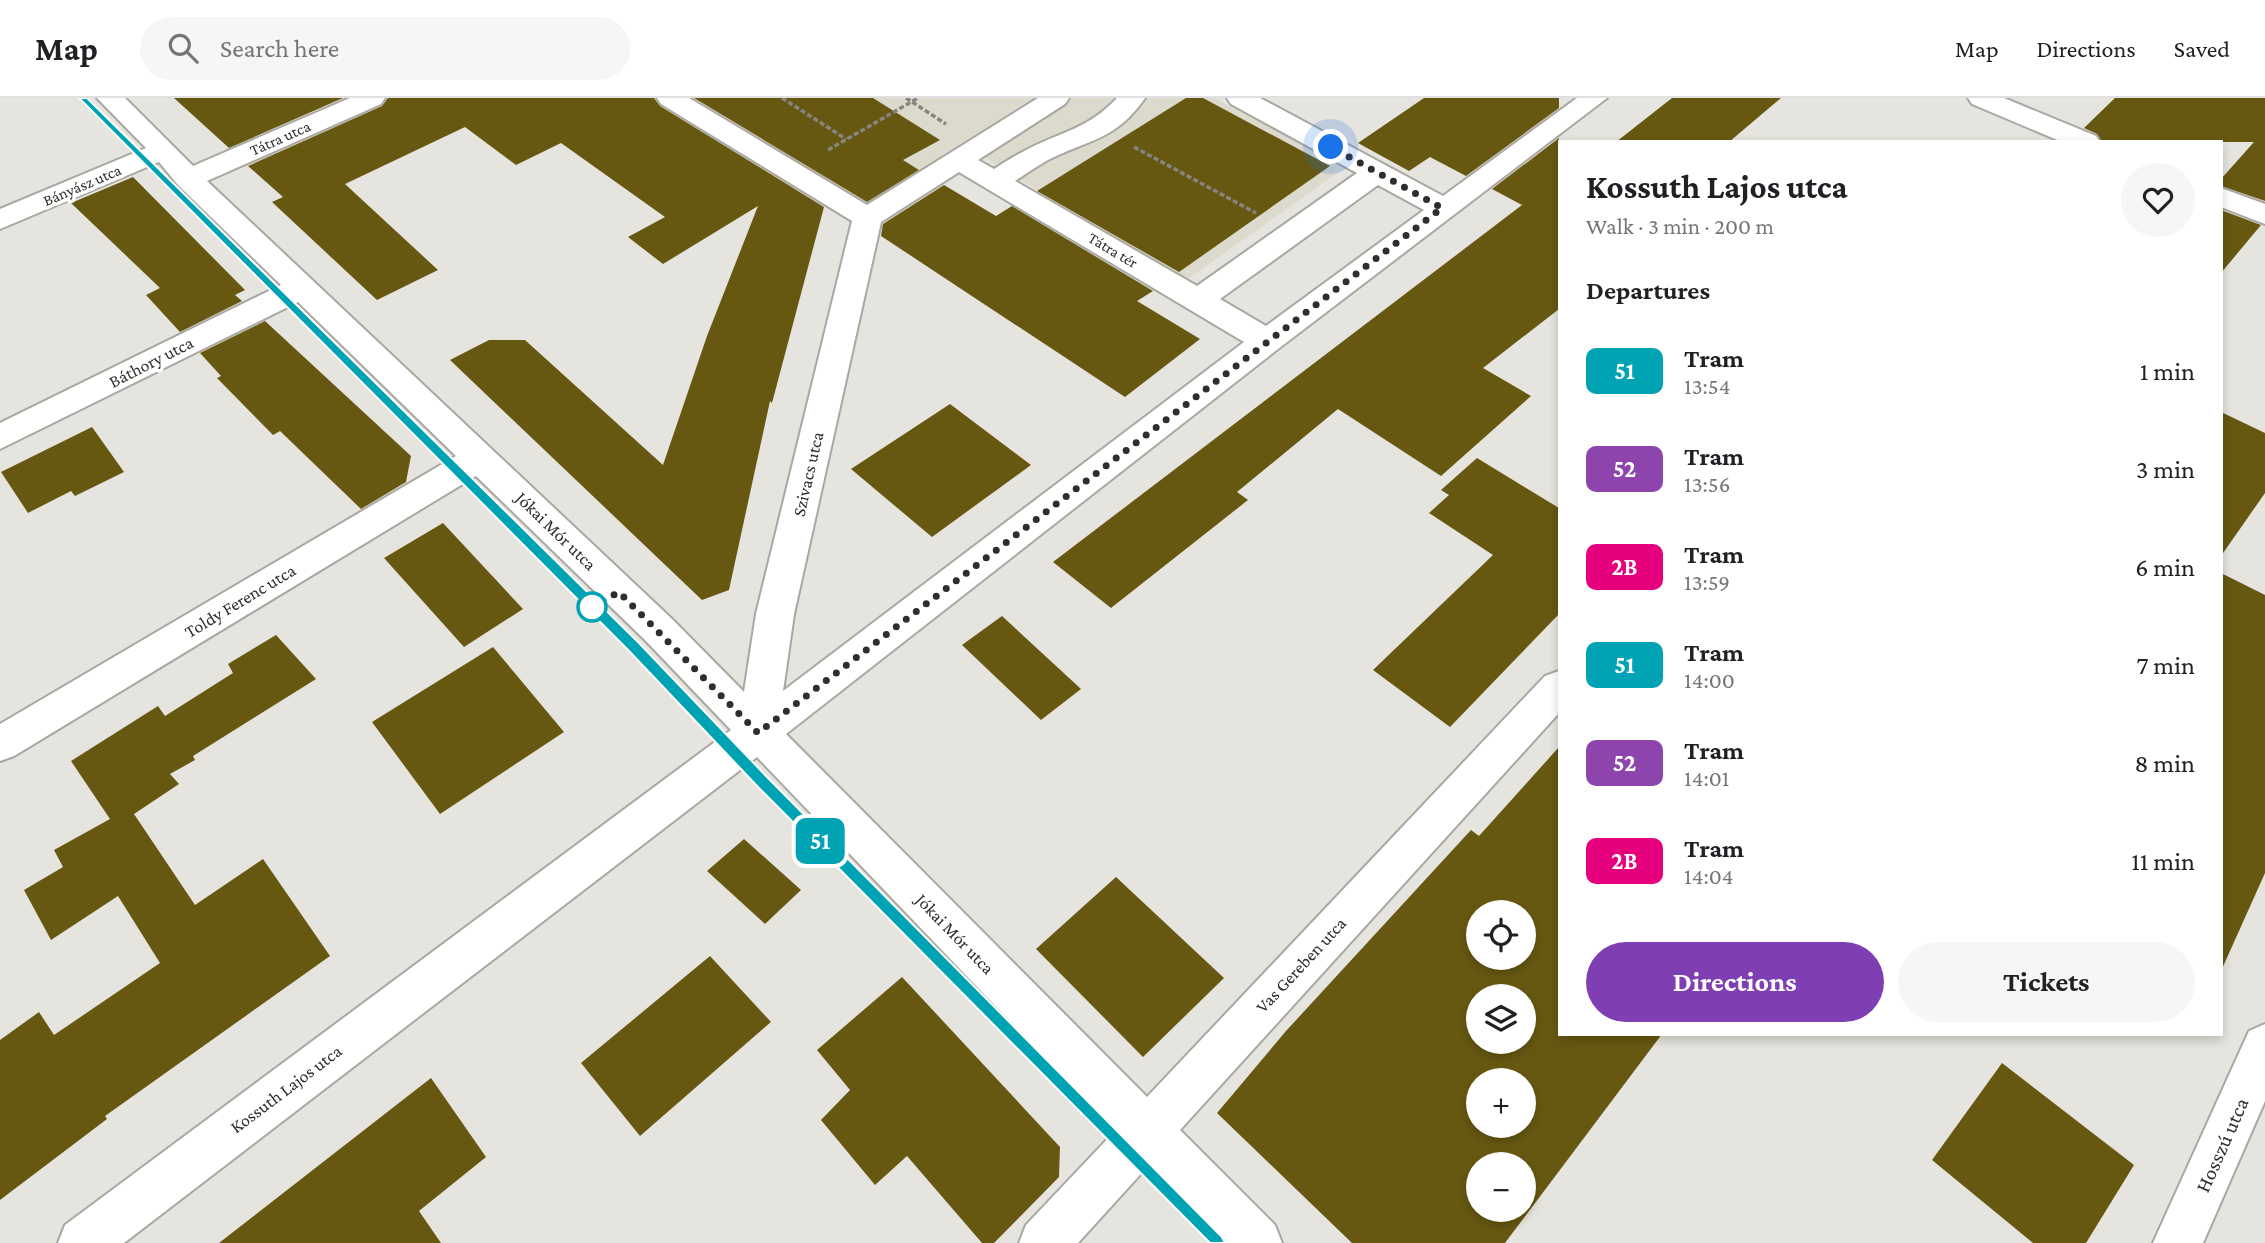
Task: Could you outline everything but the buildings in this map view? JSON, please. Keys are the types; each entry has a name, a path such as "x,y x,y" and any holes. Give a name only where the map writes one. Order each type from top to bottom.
{"street":[{"name":"Jókai Mór utca","path":"110,98 164,150 188,178 659,630 1257,1243"},
{"name":"Tátra utca","path":"188,178 372,98"},
{"path":"670,98 867,218 1056,98"},
{"path":"996,180 1039,154 1087,136 1111,121 1132,98"},
{"path":"1240,98 1442,208"},
{"name":"Kossuth Lajos utca","path":"83,1243 758,733 1266,341 1594,98"},
{"path":"1981,98 2014,104 2075,140"},
{"name":"Bányász utca","path":"0,220 164,150"},
{"name":"Tátra tér","path":"959,160 1266,341"},
{"path":"1198,299 1377,172"},
{"path":"2223,198 2265,215"},
{"name":"Szivacs utca","path":"758,733 775,614 867,218"},
{"name":"Báthory utca","path":"0,438 303,287"},
{"name":"Toldy Ferenc utca","path":"0,744 479,458"},
{"name":"Vas Gereben utca","path":"1044,1243 1558,688"},
{"name":"Hosszú utca","path":"2178,1243 2265,1047"}],"path":[{"path":"782,98 846,139"},
{"path":"906,98 946,124"},
{"path":"790,172 918,98"},
{"path":"1132,145 1260,215"}],"shaded area":[{"path":"714,98 1214,98 1347,166 1185,281 972,150 874,207"}],"tram line":[{"path":"84,98 512,523 1216,1243"},
{"name":"51","path":"84,98 634,647 763,783 1216,1243"}],"route":[{"path":"592,607 619,592 758,733 1442,208 1331,147"}]}
